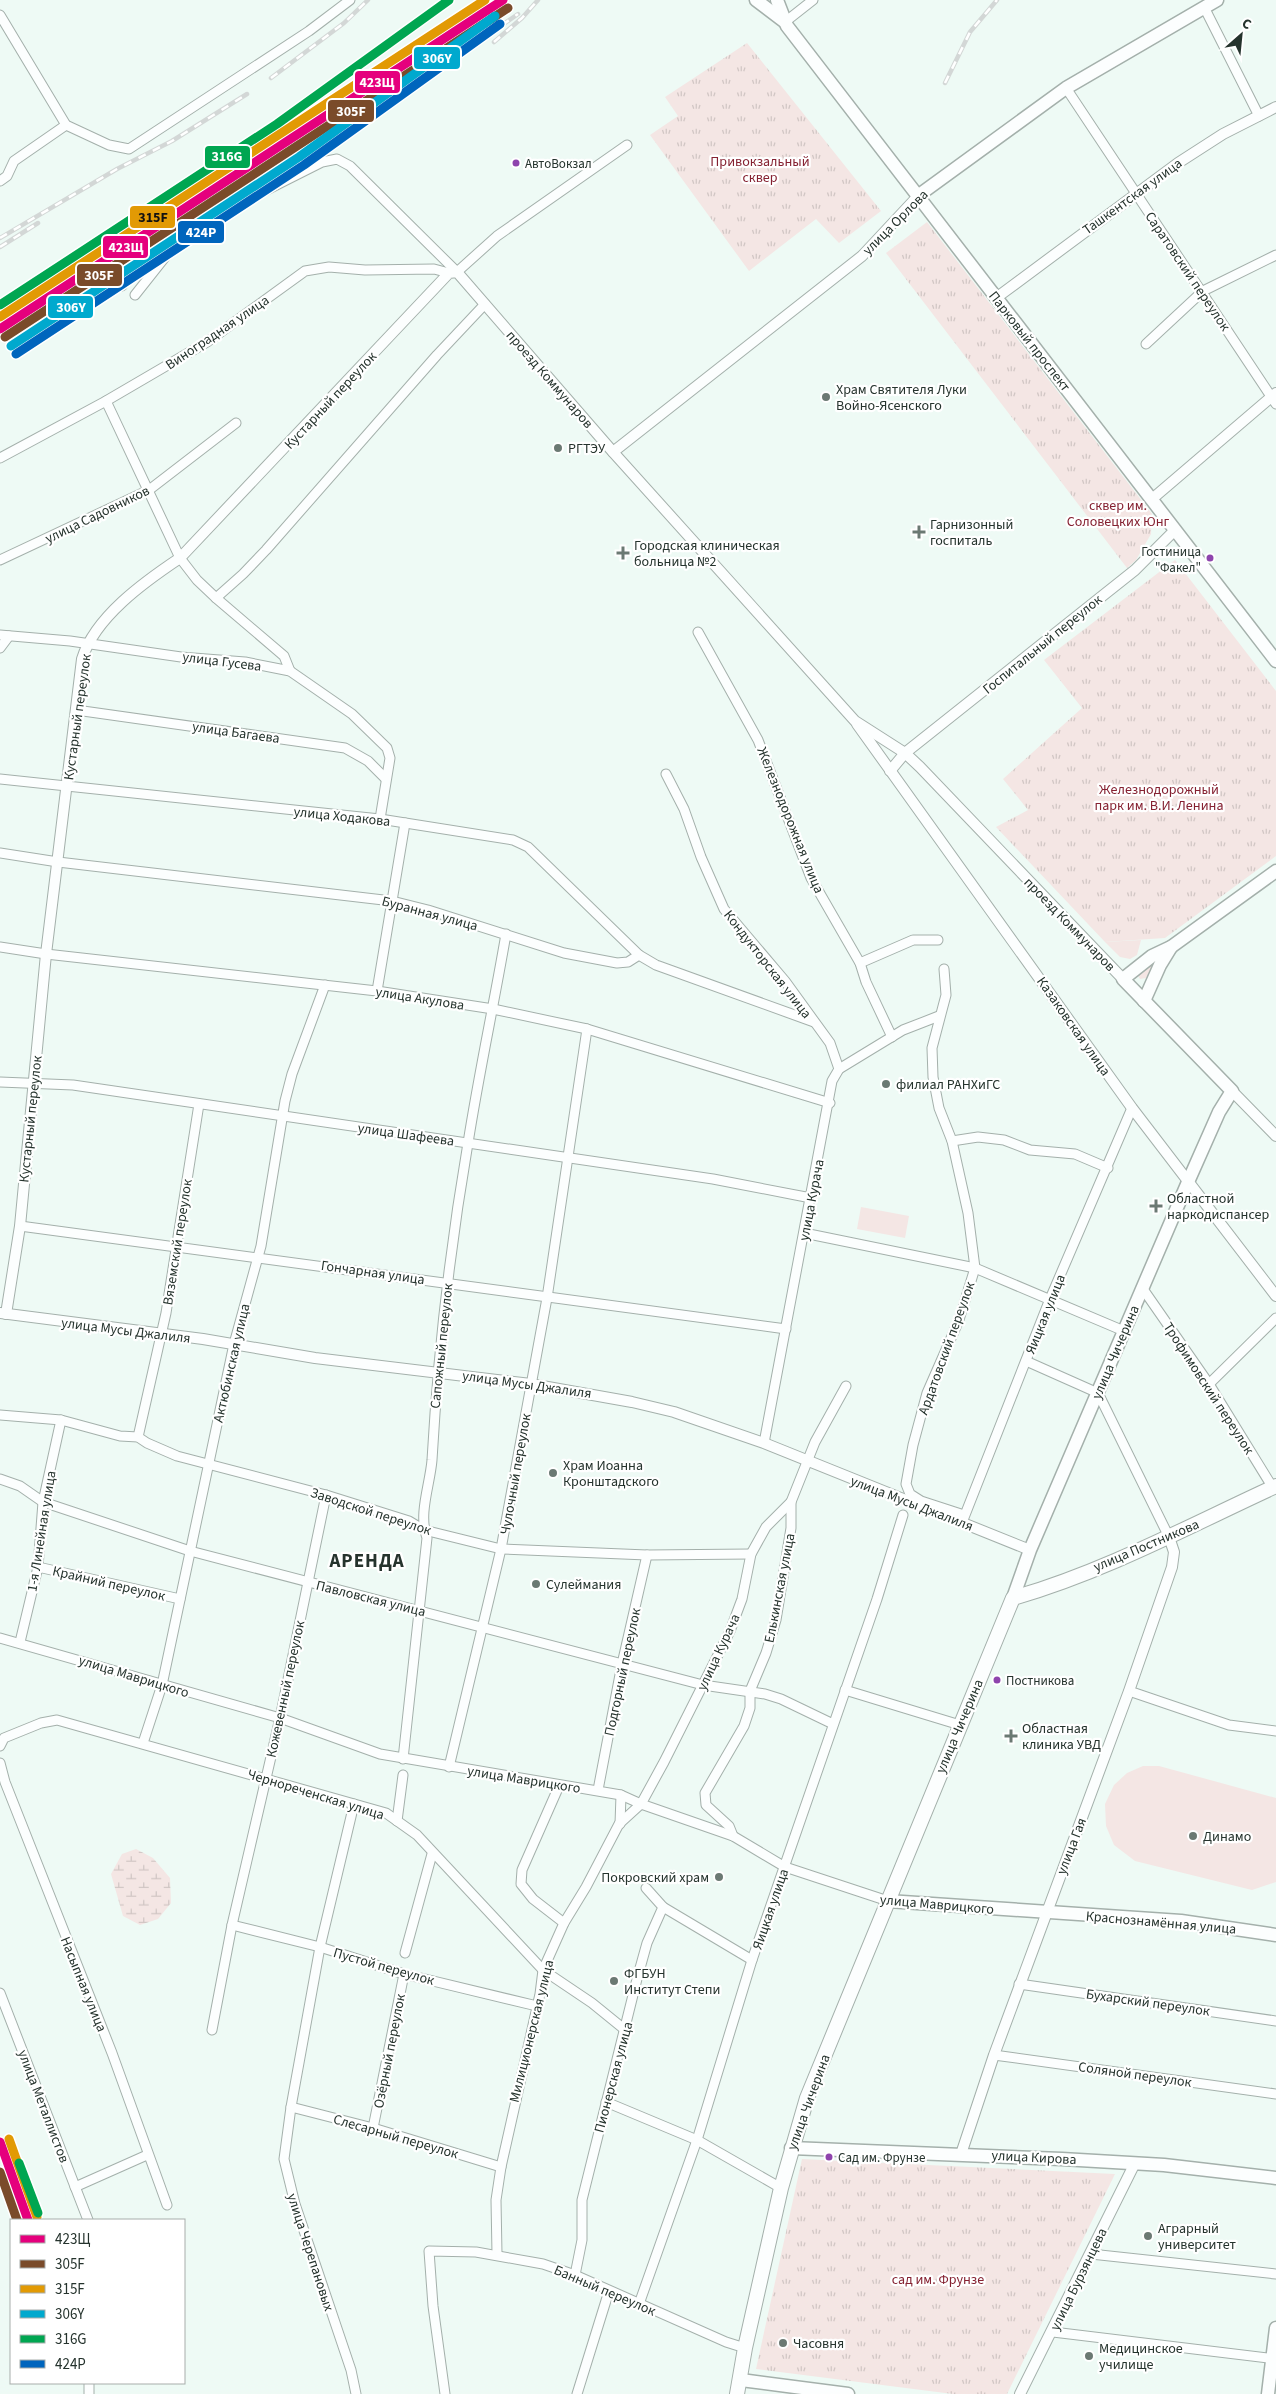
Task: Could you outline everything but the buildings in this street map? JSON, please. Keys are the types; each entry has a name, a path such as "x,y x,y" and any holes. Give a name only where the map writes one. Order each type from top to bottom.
{"main road":[{"name":"Парковый проспект","path":"756,0 785,22 1276,661"},
{"name":"Парковый проспект","path":"777,0 785,22"},
{"name":"улица Орлова","path":"919,196 1066,88 1217,0"},
{"path":"1123,979 1152,956 1171,947 1276,871"},
{"path":"1144,1001 1160,965 1171,947"},
{"name":"проезд Коммунаров","path":"1123,979 1232,1091"},
{"name":"улица Чичерина","path":"737,2394 745,2348 781,2188 807,2098 960,1724 1014,1598 1030,1550 1188,1182 1219,1112 1232,1091"},
{"name":"улица Постникова","path":"1014,1598 1047,1588 1168,1537 1275,1487"},
{"name":"улица Маврицкого","path":"888,1901 1046,1913"},
{"name":"Краснознамённая улица","path":"1046,1913 1181,1921 1276,1935"},
{"name":"улица Кирова","path":"791,2148 1135,2163 1276,2178"},
{"path":"1268,2394 1274,2358 1276,2328"},
{"path":"740,2380 848,2394"},
{"name":"улица Чичерина","path":"740,2380 742,2394"}],"street":[{"path":"0,15 66,125 110,145 129,149 309,31 350,0"},
{"path":"785,22 813,0"},
{"path":"1204,6 1259,116"},
{"name":"Саратовский переулок","path":"1066,88 1274,398"},
{"name":"Ташкентская улица","path":"996,298 1135,193 1200,148 1276,107"},
{"path":"0,181 7,176 14,161 66,125"},
{"path":"453,273 497,236 627,145"},
{"name":"проезд Коммунаров","path":"188,234 216,215 322,162 337,159 362,176 453,273 485,304 614,452 855,721 890,771"},
{"name":"улица Орлова","path":"614,452 862,256 919,196"},
{"path":"122,286 150,253 175,231 188,234"},
{"path":"135,295 177,242 188,234"},
{"path":"1146,344 1203,290 1276,255"},
{"name":"Виноградная улица","path":"0,458 106,401 208,342 305,272 329,267 365,270 434,269 453,273"},
{"name":"Кустарный переулок","path":"3,1314 20,1226 46,954 82,659 87,643 125,599 145,581 180,558 453,273"},
{"path":"216,598 266,550 485,304"},
{"path":"1152,499 1274,398"},
{"path":"106,401 150,490 180,558 196,580 284,656 290,671"},
{"name":"улица Садовников","path":"0,560 150,490 236,423"},
{"name":"Госпитальный переулок","path":"905,753 1135,570 1175,530"},
{"name":"Железнодорожная улица","path":"698,632 758,740 811,878 860,963 866,982 892,1037"},
{"path":"0,648 5,636"},
{"name":"улица Гусева","path":"5,636 87,643 162,654 245,662 290,671 352,714 387,748 390,758 385,778"},
{"name":"улица Багаева","path":"76,710 345,748 368,761 385,778"},
{"name":"проезд Коммунаров","path":"855,721 905,753 1123,979"},
{"path":"890,771 905,753"},
{"name":"Казаковская улица","path":"890,771 989,906 1132,1108 1276,1296"},
{"name":"Кондукторская улица","path":"666,774 684,809 701,857 724,909 785,981 830,1043 839,1069"},
{"path":"380,819 385,778"},
{"name":"улица Ходакова","path":"0,779 380,819 513,840 528,847 639,955"},
{"path":"377,991 405,823"},
{"name":"Буранная улица","path":"0,852 58,862 392,901 564,953 618,963 628,962 639,955"},
{"name":"Сапожный переулок","path":"404,1759 427,1538 423,1526 431,1476 437,1371 447,1283 468,1142 506,934"},
{"path":"860,963 914,940 938,940"},
{"name":"улица Акулова","path":"0,947 46,954 377,991 493,1009 587,1029 830,1104"},
{"path":"639,955 656,965 814,1022"},
{"name":"Ардатовский переулок","path":"944,969 946,994 932,1048 933,1077 939,1108 952,1141 968,1213 975,1268 959,1320 927,1393 913,1445 906,1484 910,1494 921,1501 963,1519"},
{"name":"Актюбинская улица","path":"143,1743 162,1685 210,1465 234,1344 259,1256 292,1074 325,985"},
{"path":"839,1069 903,1030 939,1016"},
{"name":"Чулочный переулок","path":"449,1767 501,1548 547,1298 587,1029"},
{"name":"улица Курача","path":"764,1443 830,1104 832,1081 839,1069"},
{"name":"улица Шафеева","path":"0,1082 73,1085 714,1179 811,1198"},
{"name":"проезд Коммунаров","path":"1232,1091 1276,1136"},
{"name":"Вяземский переулок","path":"138,1437 166,1313 199,1104"},
{"name":"Яицкая улица","path":"963,1519 1050,1299 1108,1168 1132,1108"},
{"path":"952,1141 978,1137 1004,1140 1030,1150 1075,1154 1108,1168"},
{"name":"Гончарная улица","path":"20,1226 259,1256 547,1298 786,1329"},
{"path":"804,1233 975,1268 1124,1331"},
{"name":"Трофимовский переулок","path":"1143,1288 1209,1384 1275,1487"},
{"name":"улица Мусы Джалиля","path":"3,1314 234,1344 315,1358 437,1371 531,1384 595,1394 674,1412 764,1443 963,1519 1030,1550"},
{"path":"1209,1384 1276,1318"},
{"path":"1026,1361 1098,1393 1168,1537"},
{"name":"Елькинская улица","path":"732,1836 729,1826 706,1805 705,1793 744,1726 750,1708 750,1691 766,1653 776,1620 791,1528 791,1502 807,1460 846,1386"},
{"name":"Заводской переулок","path":"0,1415 61,1420 120,1436 138,1437 147,1444 176,1456 326,1495 423,1526 501,1548 647,1555 751,1554"},
{"name":"1-я Линейная улица","path":"20,1642 38,1567 43,1502 61,1420"},
{"name":"Павловская улица","path":"0,1479 20,1486 43,1502 190,1551 703,1685 750,1691 781,1699 833,1724"},
{"name":"Кожевенный переулок","path":"212,2030 232,1925 280,1718 326,1495"},
{"name":"улица Курача","path":"641,1804 730,1631 739,1607 751,1554 766,1527 791,1502"},
{"name":"Яицкая улица","path":"639,2304 696,2140 752,1960 880,1590 903,1515"},
{"name":"улица Гая","path":"961,2154 1019,1984 1129,1691 1172,1567 1174,1552 1168,1537"},
{"name":"Подгорный переулок","path":"598,1790 622,1664 647,1555"},
{"name":"Крайний переулок","path":"38,1567 180,1599"},
{"name":"улица Маврицкого","path":"0,1638 20,1642 280,1718 380,1754 559,1786 598,1790 621,1795 641,1804 732,1836 785,1867 888,1901"},
{"path":"845,1690 960,1724"},
{"path":"1129,1691 1229,1725 1276,1731"},
{"name":"Чернореченская улица","path":"0,1746 4,1738 42,1723 57,1720 266,1778 386,1814 417,1836 543,1970 592,2003 624,2029"},
{"name":"Насыпная улица","path":"0,1763 5,1782 112,2053 147,2155 167,2205"},
{"path":"397,1820 404,1775"},
{"path":"559,1786 522,1870 521,1884 533,1900 564,1923"},
{"name":"Милиционерская улица","path":"620,1824 621,1795"},
{"name":"улица Черепановых","path":"354,1804 320,1947 291,2107 284,2160 288,2178 351,2370 356,2394"},
{"name":"Милиционерская улица","path":"497,2254 496,2200 500,2167 537,2006 543,1970 564,1923 620,1824 641,1804"},
{"path":"405,1953 432,1854"},
{"path":"646,1888 663,1907 752,1960"},
{"name":"Пионерская улица","path":"575,2275 582,2240 582,2200 647,1943 663,1907"},
{"name":"Пустой переулок","path":"232,1925 320,1947 404,1974 537,2006"},
{"name":"Озёрный переулок","path":"373,2128 404,1974"},
{"name":"Бухарский переулок","path":"1019,1984 1276,2021"},
{"name":"улица Металлистов","path":"0,1993 88,2219"},
{"name":"Соляной переулок","path":"994,2055 1276,2094"},
{"path":"606,2102 696,2140 781,2188"},
{"name":"Слесарный переулок","path":"291,2107 373,2128 500,2167"},
{"path":"75,2187 147,2155"},
{"name":"улица Бурзянцева","path":"1020,2394 1053,2332 1135,2163"},
{"name":"Банный переулок","path":"445,2394 433,2306 429,2251 497,2254 543,2264 575,2275 726,2342 745,2348"},
{"path":"1091,2254 1276,2274"},
{"path":"577,2394 609,2291"},
{"path":"1053,2332 1274,2358"}],"green space":[{"name":"Привокзальный сквер","path":"747,43 881,211 839,243 816,219 749,271 650,135 678,116 665,97"},
{"name":"сквер им. Соловецких Юнг","path":"927,222 1152,514 1151,534 1136,560 1127,568 886,253"},
{"name":"Железнодорожный парк им. В.И. Ленина","path":"1175,560 1276,691 1276,856 1165,938 1105,942 996,827 1028,810 1003,779 1082,708 1044,660"},
{"path":"1141,940 1137,955 1130,959 1120,957 1105,942"},
{"path":"1152,962 1154,965 1146,978 1140,979 1137,974"},
{"path":"861,1207 909,1216 905,1238 857,1229"},
{"name":"Динамо","path":"1143,1766 1159,1766 1276,1798 1276,1882 1252,1890 1135,1861 1114,1845 1106,1826 1105,1804 1114,1785 1127,1773"},
{"path":"136,1849 153,1858 170,1878 171,1903 158,1919 140,1925 123,1916 111,1874 122,1854"},
{"name":"сад им. Фрунзе","path":"802,2159 1115,2174 1007,2394 953,2394 756,2369"}],"railway":[{"path":"271,78 344,23 368,0"},
{"path":"494,42 522,18 538,0"},
{"path":"945,83 970,32 997,0"},
{"path":"489,34 518,14"},
{"path":"0,238 117,169 172,141 247,94"},
{"path":"0,247 38,223"}],"transit line":[{"name":"316G","path":"0,305 277,124 449,0"},
{"name":"315F","path":"0,317 485,0"},
{"name":"423Щ","path":"0,329 503,0"},
{"name":"305F","path":"5,337 508,8"},
{"name":"306Y","path":"11,346 299,157 495,16"},
{"name":"424Р","path":"16,354 304,165 500,24"},
{"name":"315F","path":"9,2139 37,2217"},
{"name":"423Щ","path":"0,2142 28,2219"},
{"name":"316G","path":"19,2163 38,2213"},
{"name":"305F","path":"0,2172 17,2219"}],"place":[{"name":"АвтоВокзал","path":"516,163"},
{"name":"Храм Святителя Луки Войно-Ясенского","path":"826,397"},
{"name":"РГТЭУ","path":"558,448"},
{"name":"Гарнизонный госпиталь","path":"919,532"},
{"name":"Городская клиническая больница №2","path":"623,553"},
{"name":"Гостиница \"Факел\"","path":"1210,558"},
{"name":"филиал РАНХиГС","path":"886,1084"},
{"name":"Областной наркодиспансер","path":"1156,1206"},
{"name":"Храм Иоанна Кронштадского","path":"553,1473"},
{"name":"Сулеймания","path":"536,1584"},
{"name":"Постникова","path":"997,1680"},
{"name":"Областная клиника УВД","path":"1011,1736"},
{"name":"Динамо","path":"1193,1836"},
{"name":"Покровский храм","path":"719,1877"},
{"name":"ФГБУН Институт Степи","path":"614,1981"},
{"name":"Сад им. Фрунзе","path":"829,2157"},
{"name":"Аграрный университет","path":"1148,2236"},
{"name":"Часовня","path":"783,2343"},
{"name":"Медицинское училище","path":"1089,2356"}],"district":[{"name":"АРЕНДА","path":"367,1560"}]}
